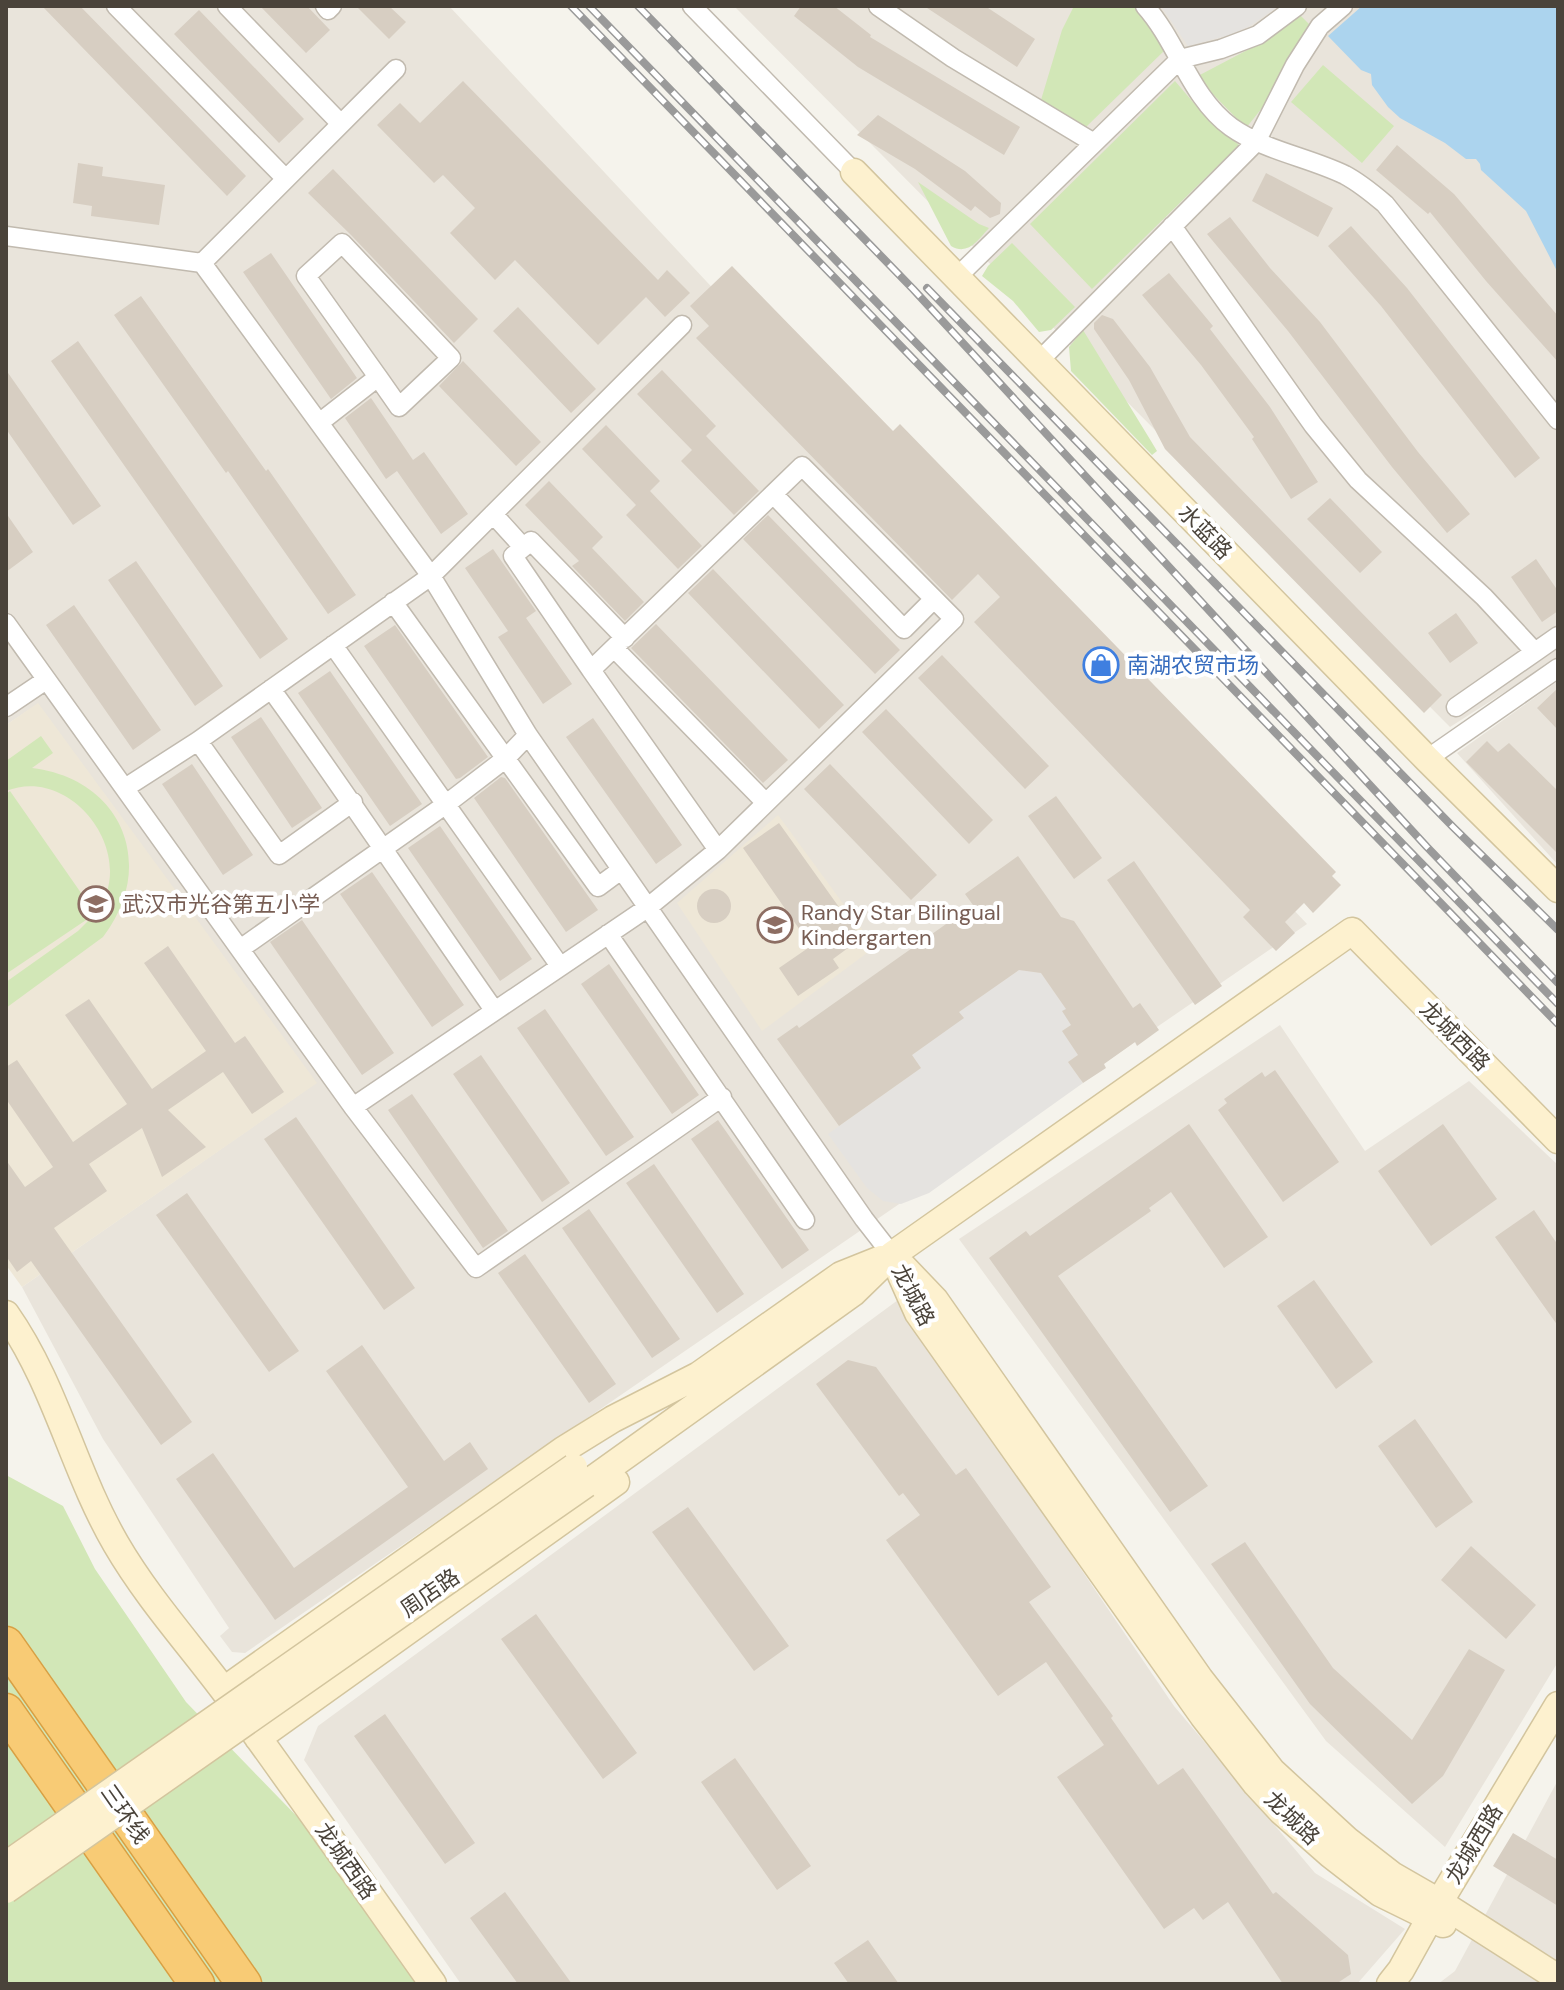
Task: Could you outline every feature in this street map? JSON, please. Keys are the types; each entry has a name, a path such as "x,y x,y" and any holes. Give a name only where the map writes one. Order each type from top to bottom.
{"highway":[{"name":"三环线","path":"6,1644 244,1984"},
{"name":"三环线","path":"6,1711 197,1984"}],"street":[{"path":"116,6 286,179"},
{"path":"227,6 341,124"},
{"path":"325,6 328,10 332,6"},
{"path":"692,6 854,172"},
{"path":"878,6 953,58 1094,143"},
{"path":"1145,6 1159,21 1191,81 1211,108 1230,126 1256,142 1342,174 1363,185 1385,204 1558,420"},
{"path":"956,278 1180,59 1221,49 1258,35 1297,6"},
{"path":"1038,362 1256,142 1295,65 1320,26 1343,6"},
{"path":"202,263 396,69"},
{"name":"水蓝路","path":"854,172 1558,889"},
{"path":"1172,226 1313,425 1358,480 1484,597 1535,652"},
{"path":"6,236 202,263 431,576 528,735 892,1255"},
{"path":"342,243 451,358 399,407 378,377 306,276 342,243"},
{"path":"125,788 198,741 431,576 682,325"},
{"path":"319,423 378,377"},
{"path":"353,1107 647,908 718,850 954,619 802,466 591,670"},
{"path":"773,494 904,629 934,599"},
{"path":"493,514 523,547"},
{"path":"718,850 513,556 531,541 619,643 766,803"},
{"path":"393,602 598,887 621,870"},
{"path":"6,623 353,1107 476,1268 722,1097"},
{"path":"1456,707 1558,636"},
{"path":"333,645 560,966"},
{"path":"1427,759 1558,668"},
{"path":"6,707 46,680"},
{"path":"271,689 353,802 494,1010"},
{"path":"240,949 445,805 505,759 528,735"},
{"path":"198,741 279,855 353,802"},
{"name":"周店路","path":"6,1890 709,1382 1352,931"},
{"name":"龙城西路","path":"1352,931 1558,1140"},
{"path":"608,934 805,1220"},
{"name":"龙城路","path":"892,1255 935,1300 1200,1679 1272,1771 1347,1840 1536,1984"},
{"name":"龙城西路","path":"6,1314 39,1367 99,1513 117,1546 224,1690 433,1984"},
{"path":"224,1690 563,1450 613,1419 709,1382"},
{"path":"258,1738 597,1497 639,1463 709,1382"},
{"name":"周店路","path":"6,1865 580,1476"},
{"name":"龙城西路","path":"1390,1984 1558,1705"},
{"name":"龙城路","path":"1435,1909 1558,1978"}],"shaded area":[{"path":"6,6 449,6 1307,924 245,1653 232,1652 220,1636 229,1628 103,1439 22,1287 316,1083 38,704 6,725"},
{"path":"734,6 1558,6 1558,658 1450,727"},
{"path":"1161,6 1279,6 1250,26 1188,46"},
{"path":"1558,681 1558,865 1457,753"},
{"name":"武汉市光谷第五小学","path":"38,703 317,1083 22,1287 6,1265 6,725"},
{"name":"Randy Star Bilingual Kindergarten","path":"778,815 875,947 762,1031 677,903"},
{"path":"1019,970 1041,973 1066,1009 1063,1012 1071,1025 1062,1031 1078,1055 1068,1062 1083,1083 929,1193 901,1204 883,1201 867,1188 828,1134 921,1068 912,1055 963,1018 959,1012"},
{"path":"1280,1025 1365,1151 1469,1081 1558,1165 1558,1662 1445,1847 1326,1741 959,1239"},
{"path":"898,1300 1174,1706 1315,1873 1405,1929 1357,1984 461,1984 304,1760 318,1726"},
{"path":"1558,1780 1558,1984 1438,1984 1455,1971"}],"green space":[{"path":"1074,6 1135,6 1151,25 1165,50 1086,127 1041,100 1062,30"},
{"path":"1299,14 1311,26 1270,98 1246,128 1196,77 1253,47"},
{"path":"1323,65 1394,126 1362,163 1291,102"},
{"path":"1175,81 1204,115 1239,145 1092,289 1030,224"},
{"path":"918,182 989,228 968,248 951,246"},
{"path":"1012,243 1075,307 1051,330 1039,332 1013,301 982,276"},
{"path":"1083,330 1157,451 1152,455 1071,371 1069,347"},
{"path":"41,736 53,753 32,768 63,775 89,789 109,807 122,830 128,855 128,882 119,910 103,937 6,1008 6,982 78,931 95,914 6,974 6,794 10,791 95,913 107,891 110,867 105,843 93,821 76,803 55,791 31,786 6,791 6,761"},
{"path":"6,1475 63,1506 95,1569 186,1702 313,1833 420,1984 6,1984"}],"water":[{"path":"1362,6 1558,6 1558,273 1526,211 1481,170 1476,159 1466,159 1445,143 1400,118 1372,85 1371,74 1361,70 1328,36"}],"building":[{"path":"42,6 80,6 246,176 227,196"},
{"path":"260,6 307,6 330,30 306,53"},
{"path":"356,6 389,6 406,22 389,39"},
{"path":"801,6 834,6 870,37 1020,127 1004,155 858,67 794,16"},
{"path":"924,6 985,6 1035,39 1017,67"},
{"path":"199,10 304,119 279,143 174,34"},
{"path":"463,81 658,280 667,270 690,293 665,317 646,297 598,345 515,260 495,280 450,233 475,208 443,175 434,183 377,125 400,103 420,123"},
{"path":"878,115 965,171 1001,203 1000,214 990,218 975,206 971,211 915,169 857,135"},
{"path":"1397,145 1454,194 1558,316 1558,362 1430,212 1428,214 1376,170"},
{"path":"78,163 103,167 102,176 165,185 159,225 91,216 92,206 73,203"},
{"path":"333,169 478,319 454,343 308,193"},
{"path":"1266,173 1333,208 1318,237 1252,201"},
{"path":"1230,217 1270,268 1320,322 1418,452 1470,514 1447,533 1288,331 1207,234"},
{"path":"1351,226 1407,288 1540,458 1515,478 1381,306 1328,246"},
{"path":"271,253 357,378 331,399 243,272"},
{"path":"732,266 893,431 900,424 1336,872 1332,876 1341,885 1313,913 1304,903 1285,922 1295,933 1276,951 1243,917 1250,910 974,622 1000,597 978,574 952,600 696,338 709,326 690,306"},
{"path":"1169,273 1213,326 1210,329 1270,407 1318,482 1291,499 1252,439 1254,437 1201,365 1142,295"},
{"path":"141,296 356,595 328,614 114,315"},
{"path":"518,307 596,389 571,413 493,331"},
{"path":"1102,315 1113,319 1150,367 1190,437 1442,695 1424,713 1165,449 1129,380 1094,329 1094,323"},
{"path":"78,341 288,639 260,659 51,361"},
{"path":"463,361 541,442 516,466 439,386"},
{"path":"6,370 101,506 73,525 6,429"},
{"path":"662,370 716,426 706,436 759,491 734,515 681,461 692,450 637,394"},
{"path":"371,398 413,460 424,452 468,514 441,534 397,471 386,479 345,418"},
{"path":"606,425 660,481 650,491 702,546 678,569 626,515 636,505 582,449"},
{"path":"549,481 603,537 592,548 644,602 625,621 572,566 579,561 525,505"},
{"path":"1330,498 1382,552 1360,573 1307,519"},
{"path":"6,513 33,552 6,572"},
{"path":"768,515 900,650 875,674 743,539"},
{"path":"493,549 536,611 526,618 572,684 543,704 498,637 508,631 465,568"},
{"path":"1536,559 1558,591 1558,611 1542,622 1511,577"},
{"path":"136,561 223,686 195,706 108,580"},
{"path":"713,569 844,705 819,729 688,593"},
{"path":"74,605 161,730 133,750 46,625"},
{"path":"1456,613 1478,643 1450,663 1428,633"},
{"path":"656,624 788,760 763,783 631,648"},
{"path":"395,625 488,757 460,778 456,779 364,646"},
{"path":"942,655 1049,766 1025,789 918,678"},
{"path":"330,671 422,804 390,826 298,693"},
{"path":"1558,688 1558,730 1537,708"},
{"path":"886,709 993,820 969,844 862,732"},
{"path":"261,717 322,808 292,828 231,737"},
{"path":"593,718 682,845 656,864 566,737"},
{"path":"1487,741 1498,752 1509,743 1558,791 1558,854 1466,762"},
{"path":"192,764 253,855 223,875 162,784"},
{"path":"830,764 937,875 911,900 804,789"},
{"path":"501,777 505,778 598,910 566,932 474,798"},
{"path":"1056,796 1102,858 1074,879 1028,816"},
{"path":"779,823 856,931 843,940 848,948 833,959 839,968 798,996 779,968 811,946 743,848"},
{"path":"440,826 532,959 500,981 408,848"},
{"path":"1018,856 1061,917 1074,921 1133,1008 1140,1003 1159,1030 1137,1046 1135,1042 1104,1064 1106,1068 1083,1083 1068,1062 1078,1055 1062,1031 1071,1025 1062,1011 1066,1009 1041,973 1019,970 959,1012 964,1018 912,1055 921,1068 839,1126 777,1039 797,1025 799,1028 973,905 965,894"},
{"path":"1134,861 1222,986 1195,1005 1107,880"},
{"path":"372,872 464,1005 432,1027 340,894"},
{"path":"714,889 726,894 731,906 726,918 714,923 702,918 697,906 702,894"},
{"path":"302,920 394,1053 362,1075 270,942"},
{"path":"168,946 235,1043 245,1036 284,1092 252,1114 223,1072 168,1110 206,1147 162,1177 142,1128 89,1164 107,1191 54,1228 192,1422 161,1445 31,1261 17,1272 6,1256 6,1160 25,1187 53,1167 6,1099 6,1067 17,1060 73,1142 127,1104 65,1015 89,999 152,1089 206,1051 144,963"},
{"path":"609,964 699,1095 672,1114 581,984"},
{"path":"545,1009 634,1137 606,1156 517,1028"},
{"path":"481,1055 570,1183 542,1202 453,1074"},
{"path":"1275,1070 1339,1162 1283,1202 1218,1110 1227,1103 1224,1099 1262,1072 1265,1077"},
{"path":"412,1094 508,1231 483,1248 388,1110"},
{"path":"296,1117 415,1288 384,1310 264,1139"},
{"path":"718,1120 809,1250 782,1269 691,1139"},
{"path":"1189,1124 1268,1237 1224,1268 1171,1192 1149,1208 1151,1211 1058,1276 1208,1486 1170,1512 989,1258 1026,1231 1030,1236"},
{"path":"1443,1124 1497,1199 1431,1246 1378,1171"},
{"path":"654,1164 744,1294 717,1313 626,1183"},
{"path":"187,1193 299,1351 269,1372 156,1215"},
{"path":"589,1209 680,1339 652,1358 562,1228"},
{"path":"1534,1210 1558,1245 1558,1326 1495,1237"},
{"path":"525,1254 616,1384 589,1403 498,1273"},
{"path":"1314,1280 1373,1362 1336,1389 1277,1306"},
{"path":"362,1345 444,1461 470,1442 488,1469 275,1620 176,1479 213,1453 294,1568 408,1487 326,1371"},
{"path":"848,1360 876,1367 956,1475 966,1468 1051,1587 1029,1602 1113,1716 1111,1718 1158,1785 1183,1768 1273,1894 1276,1892 1348,1955 1351,1974 1336,1984 1283,1984 1228,1902 1203,1920 1194,1908 1164,1929 1057,1777 1104,1745 1046,1662 998,1696 886,1540 920,1515 903,1493 899,1496 816,1384"},
{"path":"1415,1419 1473,1502 1436,1528 1378,1446"},
{"path":"688,1507 789,1646 754,1671 652,1532"},
{"path":"1245,1542 1333,1668 1412,1740 1469,1649 1505,1670 1443,1776 1412,1804 1310,1704 1211,1564"},
{"path":"1471,1546 1536,1605 1506,1639 1441,1580"},
{"path":"536,1614 637,1753 603,1779 501,1639"},
{"path":"385,1714 475,1843 445,1864 354,1736"},
{"path":"735,1758 811,1866 777,1890 701,1782"},
{"path":"1513,1833 1558,1860 1558,1906 1493,1866"},
{"path":"505,1892 572,1984 518,1984 470,1918"},
{"path":"868,1940 899,1984 849,1984 834,1963"}],"railway":[{"path":"571,6 1558,1024"},
{"path":"589,6 1558,1004"},
{"path":"638,6 913,289 1427,847 1558,983"},
{"path":"927,288 1453,827 1558,930"}],"place":[{"name":"南湖农贸市场","path":"1101,665"},
{"name":"武汉市光谷第五小学","path":"96,904"},
{"name":"Randy Star Bilingual Kindergarten","path":"775,925"}]}
